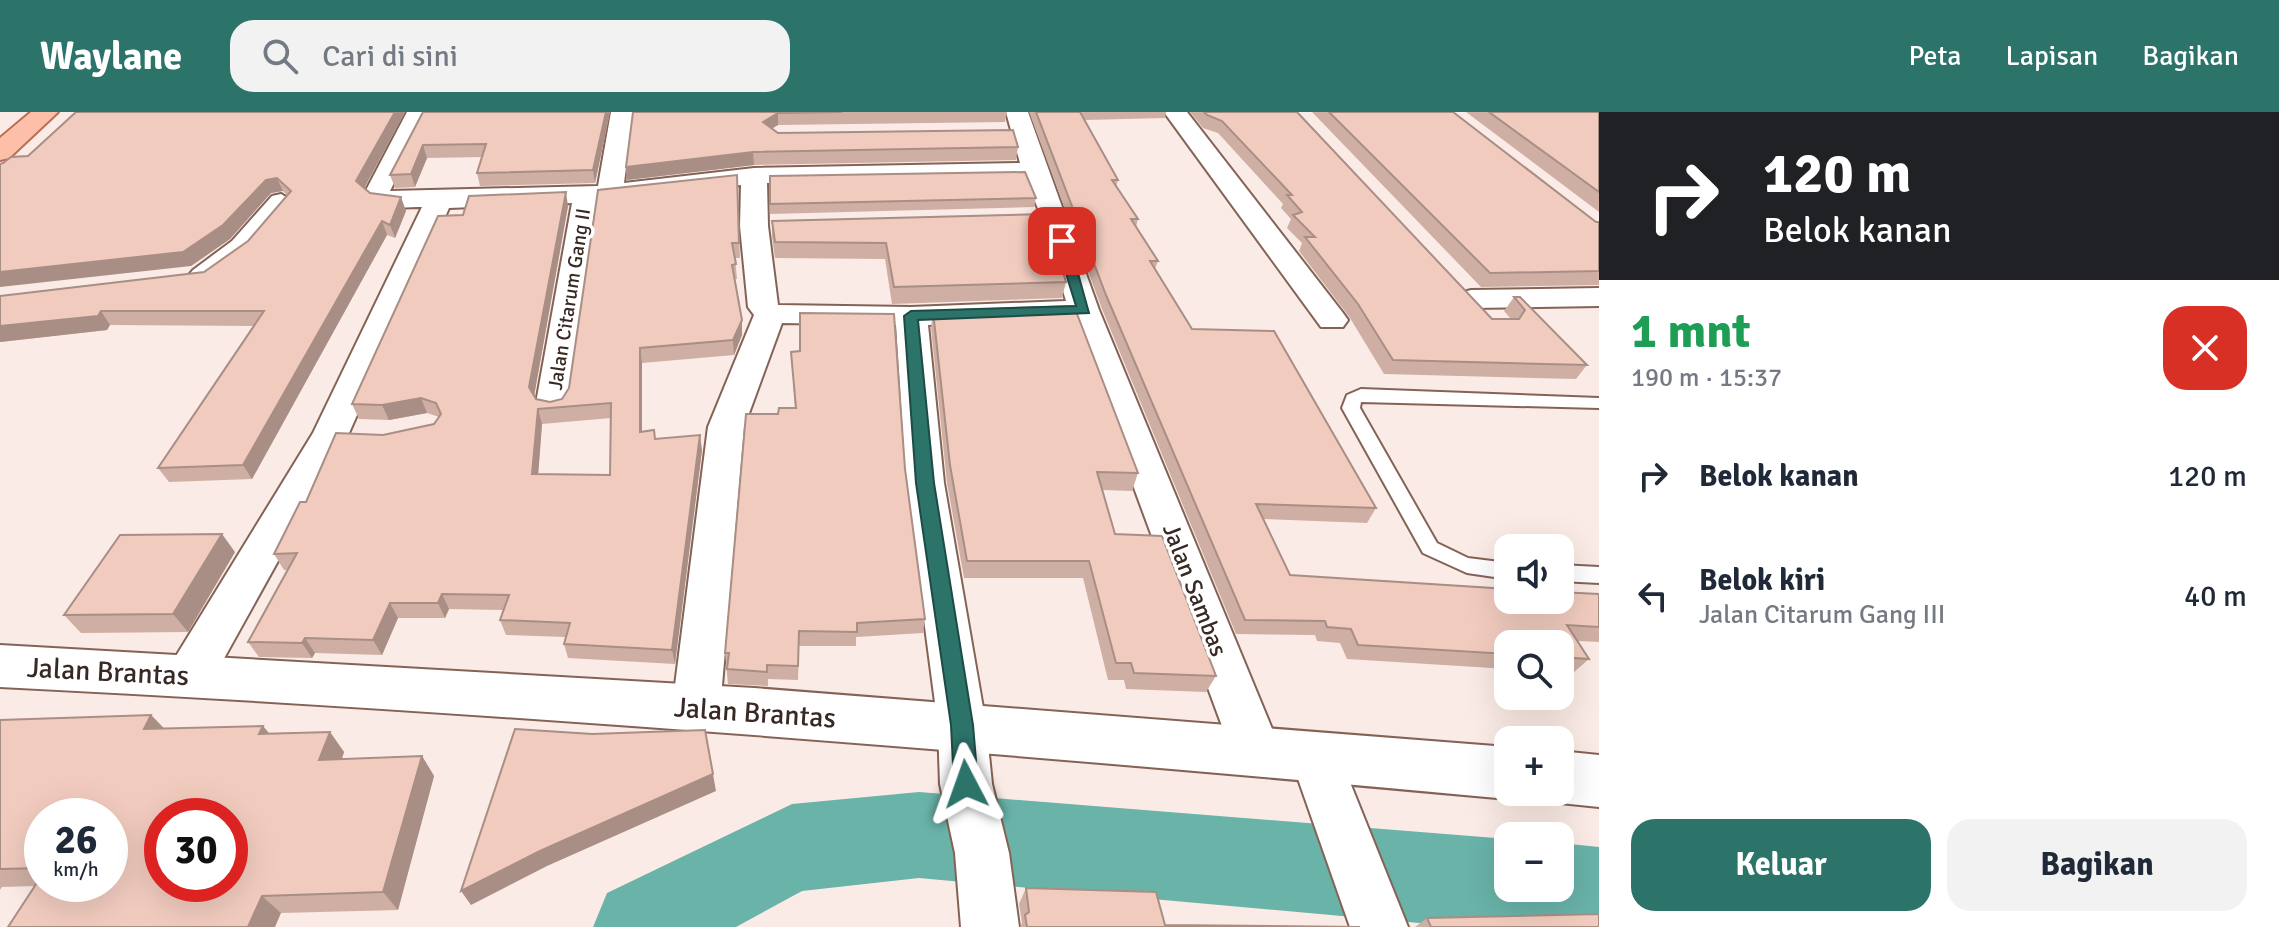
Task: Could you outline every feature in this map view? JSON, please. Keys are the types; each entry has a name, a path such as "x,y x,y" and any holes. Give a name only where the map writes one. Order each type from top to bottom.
{"main road":[{"path":"0,152 46,112"},
{"name":"Jalan Brantas","path":"0,666 190,675 962,725 1257,753 1323,778 1494,773"},
{"path":"1574,778 1599,781"}],"street":[{"path":"418,112 377,194 392,201 598,194 754,176 1034,170"},
{"name":"Jalan Citarum Gang II","path":"553,403 598,194 622,112"},
{"path":"1175,112 1332,320"},
{"path":"992,132 1020,122"},
{"name":"Jalan Sambas","path":"1020,122 1084,310 1257,753"},
{"path":"754,176 754,226 763,307 770,314 911,316 1084,310"},
{"path":"190,675 346,434 439,200"},
{"path":"179,281 209,274 242,247 281,202"},
{"path":"1024,219 1055,218"},
{"path":"754,226 786,225"},
{"path":"1496,324 1461,288 1599,297"},
{"path":"696,709 726,427 770,314"},
{"path":"911,316 925,483 962,725 966,784 982,853 990,927"},
{"path":"1323,778 1376,918"}],"lane":[{"path":"1494,571 1475,570 1449,560 1430,548 1351,408 1353,399 1361,394 1599,403"},
{"path":"1574,574 1599,575"}],"building":[{"path":"76,112 395,112 356,181 370,193 401,197 390,225 382,221 243,465 158,468 264,311 101,311 98,316 0,326 0,296 204,272 248,241 291,191 277,178 266,180 223,225 183,252 0,272 0,164 11,157 28,156"},
{"path":"423,112 606,112 593,170 477,173 486,144 423,145 411,174 390,175"},
{"path":"633,112 842,112 778,113 763,122 778,133 1013,130 1018,147 753,152 626,167"},
{"path":"1036,112 1080,112 1118,180 1112,180 1138,219 1131,219 1158,261 1150,261 1192,329 1274,331 1376,508 1256,504 1290,575 1494,588 1494,614 1574,614 1574,593 1599,594 1599,627 1567,625 1570,630 1494,630 1494,653 1358,645 1351,629 1327,627 1325,621 1245,620 1106,295"},
{"path":"1204,112 1297,112 1492,319 1519,319 1525,310 1514,297 1520,297 1587,365 1393,360 1358,304 1305,237 1315,237 1293,215 1302,212 1287,195 1292,195 1222,121"},
{"path":"1329,112 1453,112 1599,222 1599,271 1490,273"},
{"path":"1489,112 1599,112 1599,192"},
{"path":"1025,172 1036,198 770,204 770,176"},
{"path":"737,175 739,243 732,243 736,264 732,265 742,320 733,340 640,348 640,432 654,430 655,439 700,435 672,650 564,644 570,623 500,620 509,595 442,594 438,603 390,603 373,640 305,638 302,643 248,642 297,553 274,554 300,502 306,502 336,433 383,435 434,424 441,414 436,403 421,398 382,405 352,404 438,216 463,215 469,196 566,192 529,387 536,399 550,402 562,399 569,388 598,190","holes":["611,403 610,475 532,474 538,409"]},
{"path":"1045,214 1066,282 894,287 886,243 775,242 772,221"},
{"path":"1074,306 1138,473 1097,472 1115,534 1162,536 1216,676 1134,673 1131,663 1116,663 1089,561 967,561 950,465 933,311"},
{"path":"800,313 894,314 905,469 925,619 857,623 857,632 799,631 798,666 767,665 767,672 727,669 729,653 725,653 746,414 778,414 779,408 796,408 791,352 800,351"},
{"path":"222,534 173,614 64,615 120,535"},
{"path":"1574,636 1589,659 1574,658"},
{"path":"151,715 144,729 263,726 259,734 330,732 319,760 422,756 383,892 262,896 248,927 8,927 24,902 128,902 128,798 24,798 24,868 0,869 0,720"},
{"path":"515,729 592,734 705,730 713,774 540,851 461,891"},
{"path":"1026,888 1156,892 1165,925 1360,927 1027,927"},
{"path":"1599,914 1599,927 1431,927 1427,918"}],"waterway":[{"path":"641,927 792,848 919,835 1494,884"},
{"path":"1574,891 1599,893"}],"route":[{"path":"966,784 962,725 925,483 911,316 1084,310 1062,241"}]}
